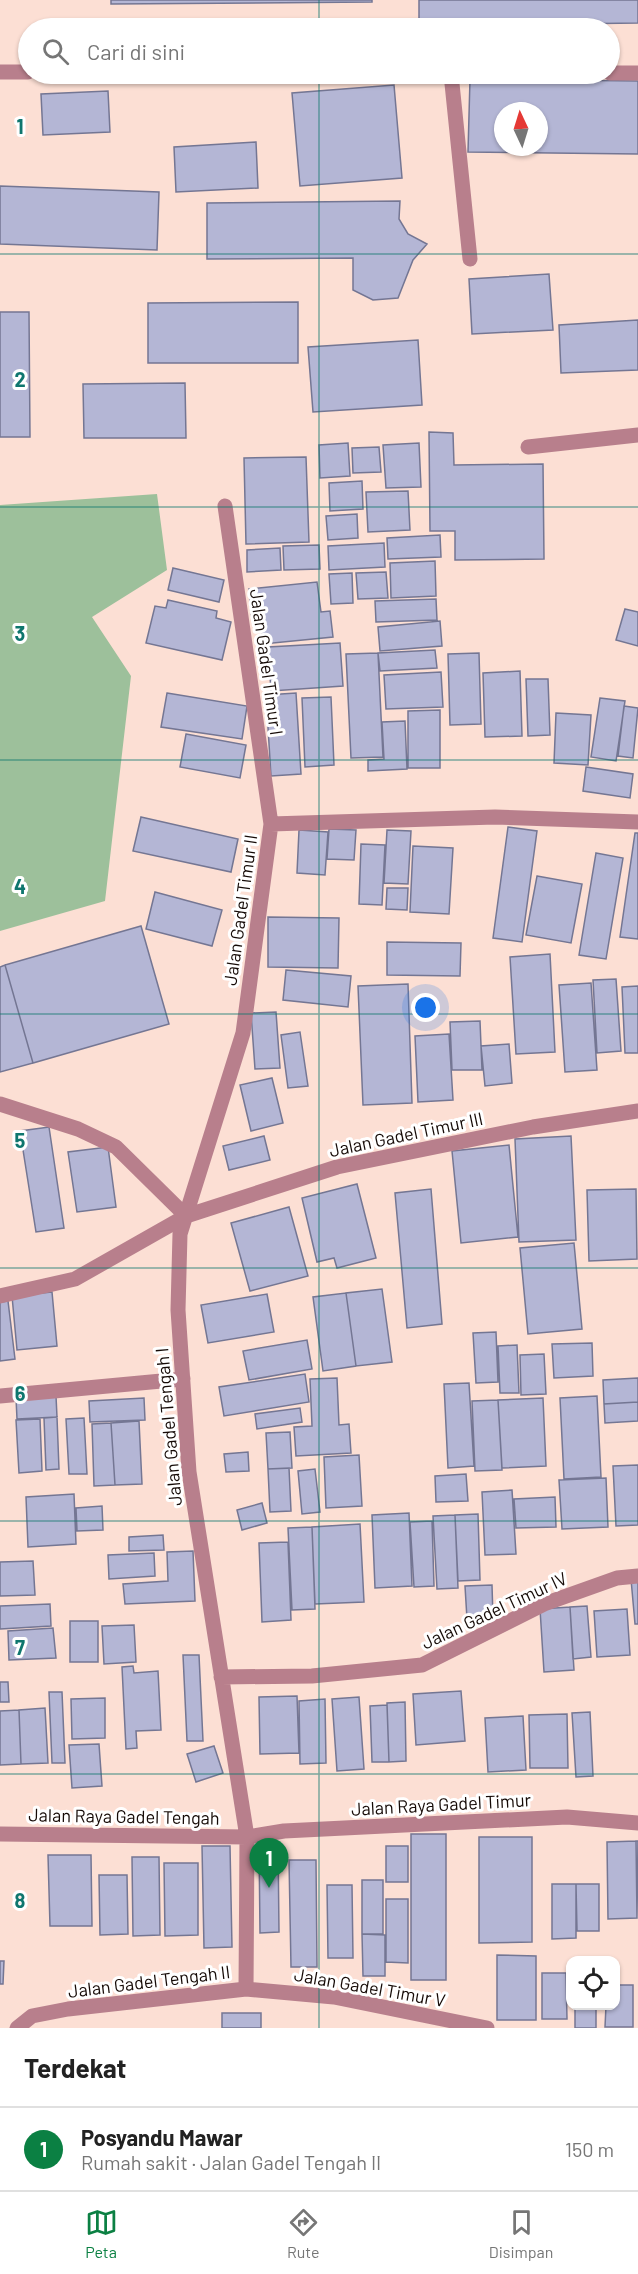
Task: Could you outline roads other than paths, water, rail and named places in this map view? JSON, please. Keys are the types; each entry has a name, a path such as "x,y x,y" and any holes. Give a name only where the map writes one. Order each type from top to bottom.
{"street":[{"path":"0,72 18,72"},
{"path":"620,73 638,73"},
{"path":"452,84 470,259"},
{"path":"528,447 638,435"},
{"name":"Jalan Gadel Timur I","path":"225,506 271,824"},
{"name":"Jalan Gadel Timur II","path":"186,1216 243,1033 271,824 495,817 638,822"},
{"path":"0,1104 78,1129 116,1147 186,1216 75,1279 0,1296"},
{"name":"Jalan Gadel Timur III","path":"186,1216 337,1167 533,1127 638,1111"},
{"name":"Jalan Gadel Tengah I","path":"186,1216 180,1234 178,1299 189,1472 247,1837"},
{"path":"0,1396 183,1379"},
{"name":"Jalan Gadel Timur IV","path":"220,1677 312,1676 422,1665 544,1604 617,1578 638,1576"},
{"name":"Jalan Raya Gadel Timur","path":"247,1837 284,1831 567,1817 638,1823"},
{"name":"Jalan Raya Gadel Tengah","path":"0,1834 247,1837"},
{"name":"Jalan Gadel Tengah II","path":"17,2028 32,2016 68,2009 246,1989 247,1837"},
{"name":"Jalan Gadel Timur V","path":"246,1989 334,1997 486,2028"}],"place":[{"name":"Posyandu Mawar","path":"269,1888"}]}
